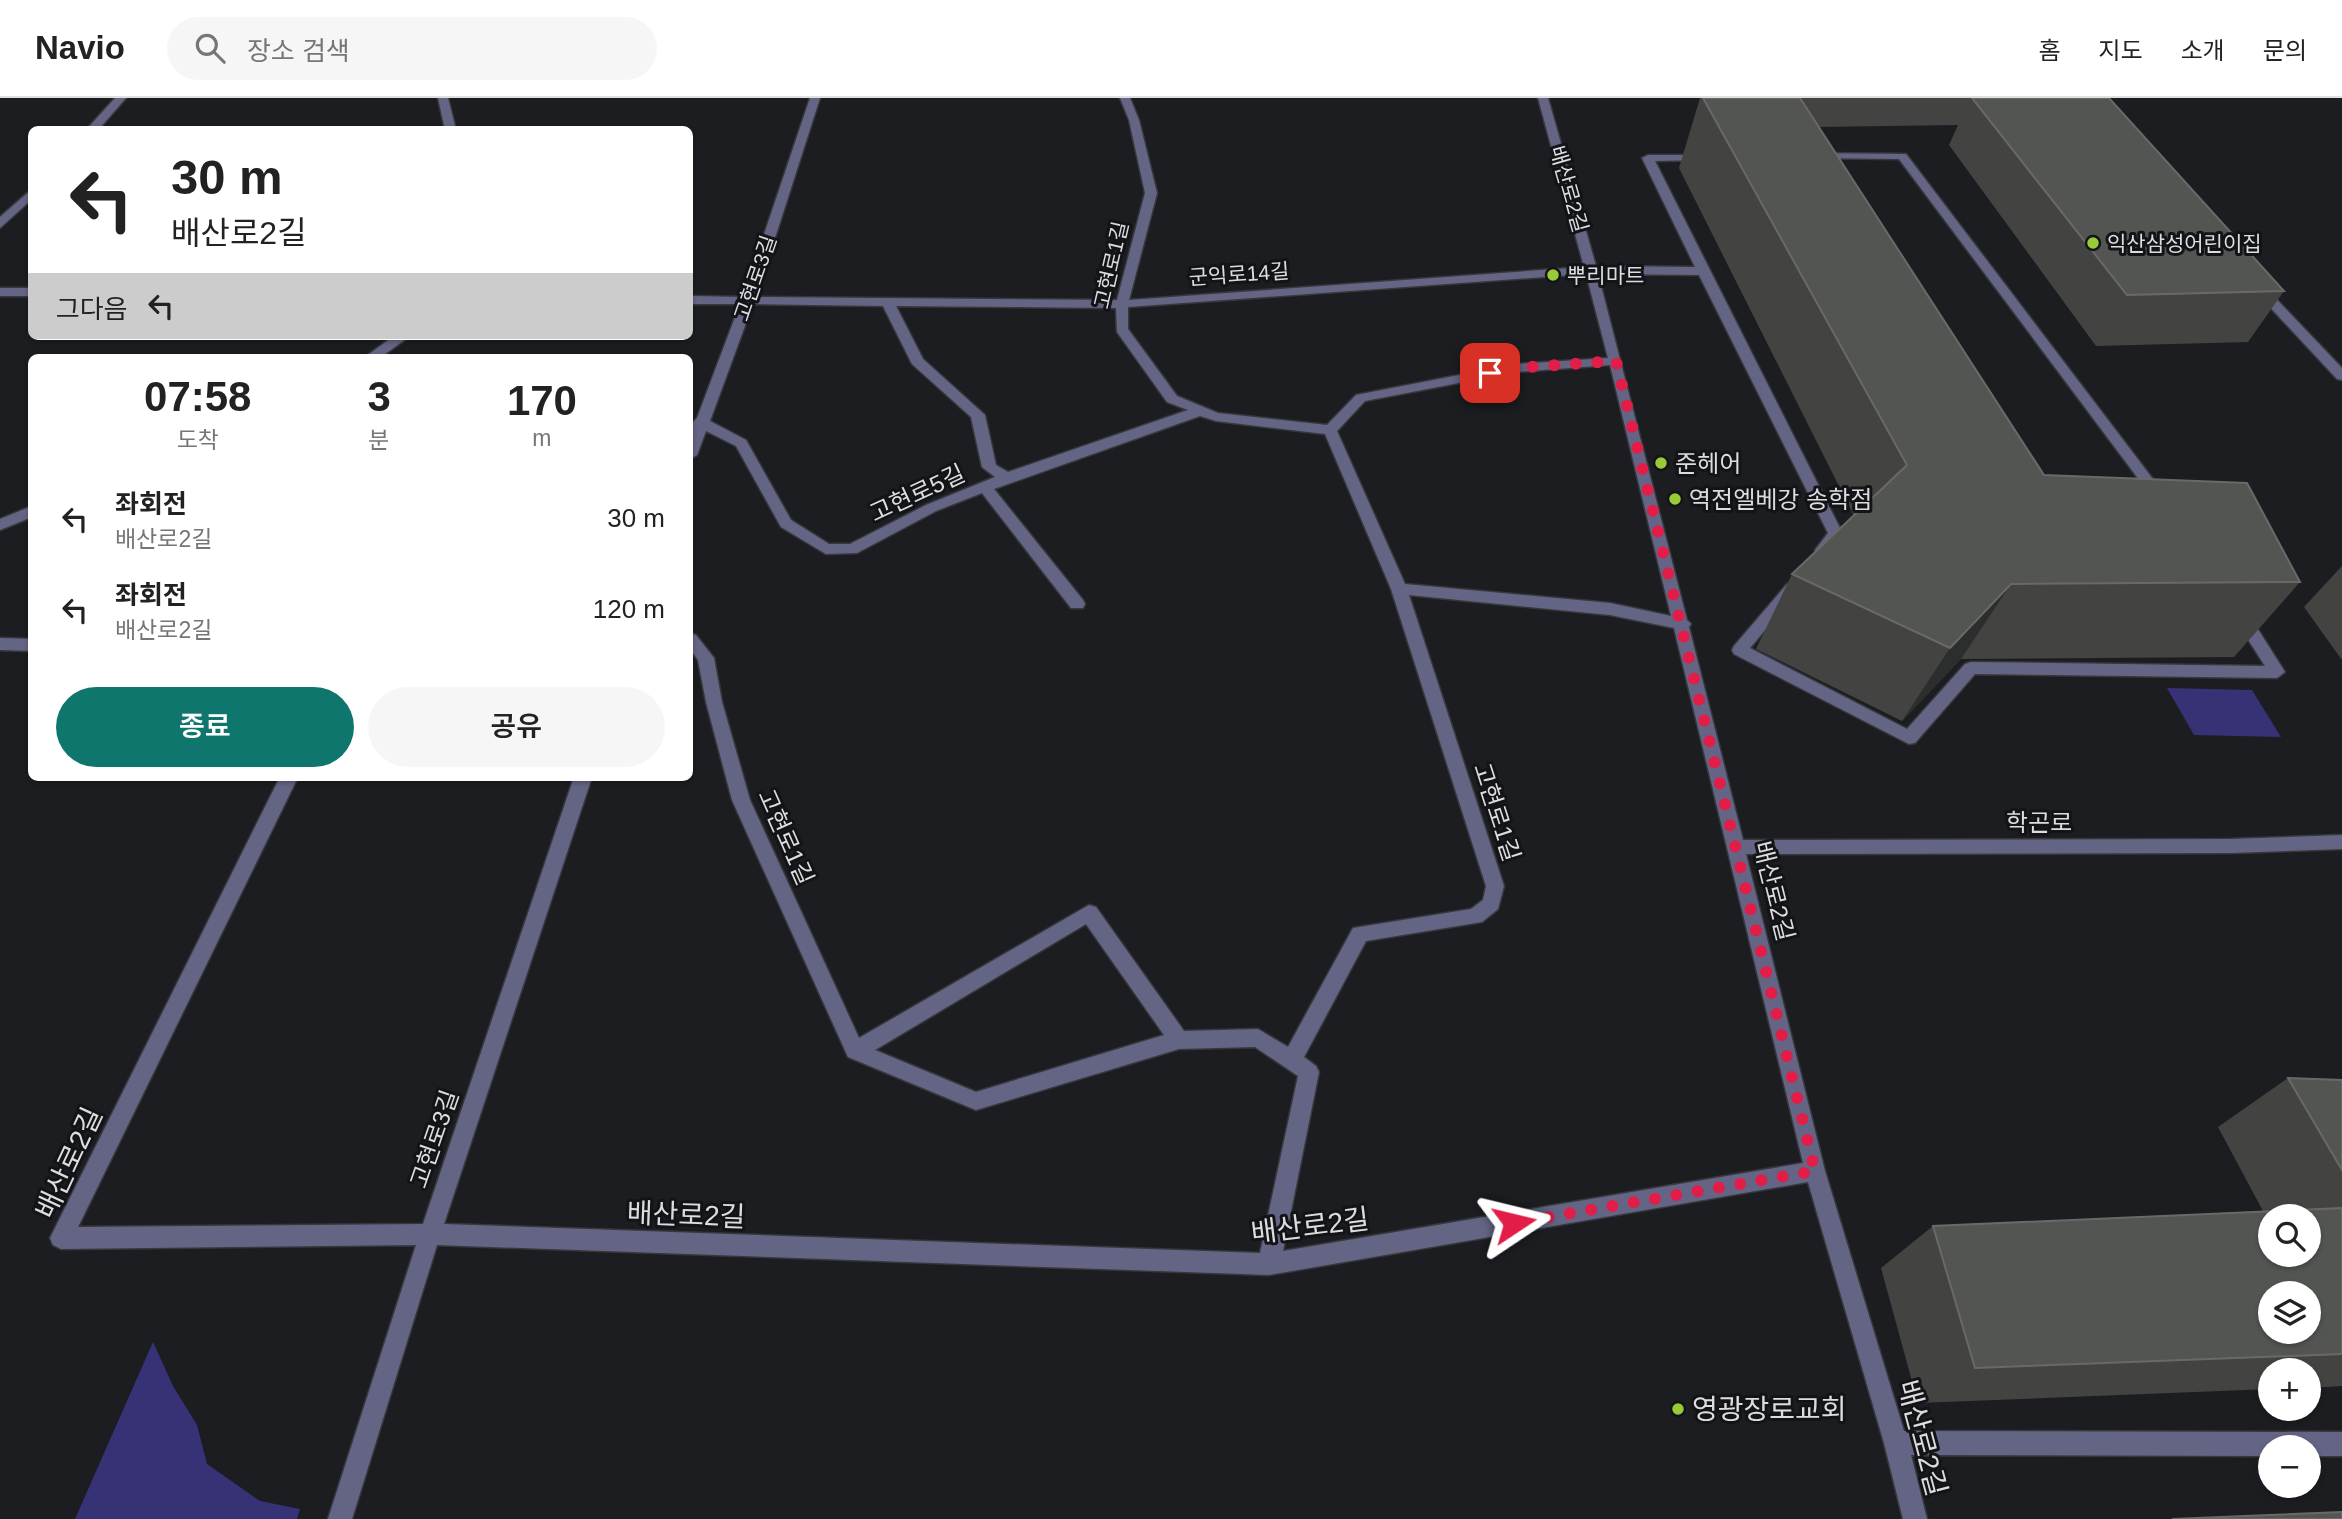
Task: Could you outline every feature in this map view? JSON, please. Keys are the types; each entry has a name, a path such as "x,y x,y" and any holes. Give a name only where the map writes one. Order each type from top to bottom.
{"street":[{"path":"95,126 121,98"},
{"path":"443,98 450,126"},
{"name":"고현로3길","path":"693,445 748,302 815,98"},
{"name":"고현로1길","path":"1125,98 1134,120 1151,193 1122,303 1122,329 1172,399 1200,411"},
{"name":"배산로2길","path":"1543,98 1616,361 1815,1171 1896,1443 1915,1519"},
{"path":"1807,161 1902,156 2172,514"},
{"path":"1713,157 1648,158 1836,534 1740,650 1909,738 1971,668 2277,672 2233,604"},
{"path":"0,225 28,196"},
{"name":"군익로14길","path":"693,300 1122,303 1592,270 1703,271"},
{"path":"2249,276 2342,376"},
{"path":"0,292 28,292"},
{"path":"888,302 917,361 978,415 989,467 1007,478"},
{"path":"376,354 397,340"},
{"path":"1330,430 1361,398 1516,368 1616,361"},
{"path":"1200,411 1216,417 1330,430"},
{"name":"고현로5길","path":"700,422 741,443 786,523 826,549 852,549 931,508 1007,478 1200,411"},
{"path":"1330,430 1399,589 1610,609 1682,624"},
{"path":"985,487 1077,604"},
{"path":"0,525 28,513"},
{"name":"고현로1길","path":"1292,1060 1360,934 1475,916 1491,904 1495,886 1399,589"},
{"name":"고현로1길","path":"693,643 706,658 714,702 741,800 855,1051"},
{"path":"0,645 28,645"},
{"name":"배산로2길","path":"287,781 61,1238 430,1234 1269,1264 1815,1171"},
{"name":"고현로3길","path":"340,1519 430,1234 582,781"},
{"name":"학곤로","path":"1736,847 2217,846 2342,842"},
{"path":"855,1051 1089,913 1179,1040"},
{"path":"855,1051 976,1101 1179,1040 1258,1038 1309,1072 1269,1264"},
{"path":"1896,1443 2342,1444"}],"shaded area":[{"path":"2167,688 2252,690 2281,737 2194,735"},
{"path":"153,1342 173,1386 197,1425 207,1464 260,1501 300,1509 297,1519 75,1519"}],"building":[{"path":"1703,98 1800,98 2044,475 2247,483 2300,582 2011,584 1950,648 1792,574 1907,465"},
{"path":"1972,98 2109,98 2284,291 2127,295"},
{"path":"2288,1078 2342,1080 2342,1170"},
{"path":"2342,1208 2342,1354 1975,1368 1933,1226 2258,1212 2258,1267 2321,1267 2321,1209"},
{"path":"2342,1512 2342,1519 2172,1519"}],"place":[{"name":"익산삼성어린이집","path":"2093,243"},
{"name":"뿌리마트","path":"1553,275"},
{"name":"준헤어","path":"1661,463"},
{"name":"역전엘베강 송학점","path":"1675,499"},
{"name":"영광장로교회","path":"1678,1409"}],"route":[{"path":"1490,373 1516,368 1616,361 1689,649 1815,1171 1514,1223"}]}
